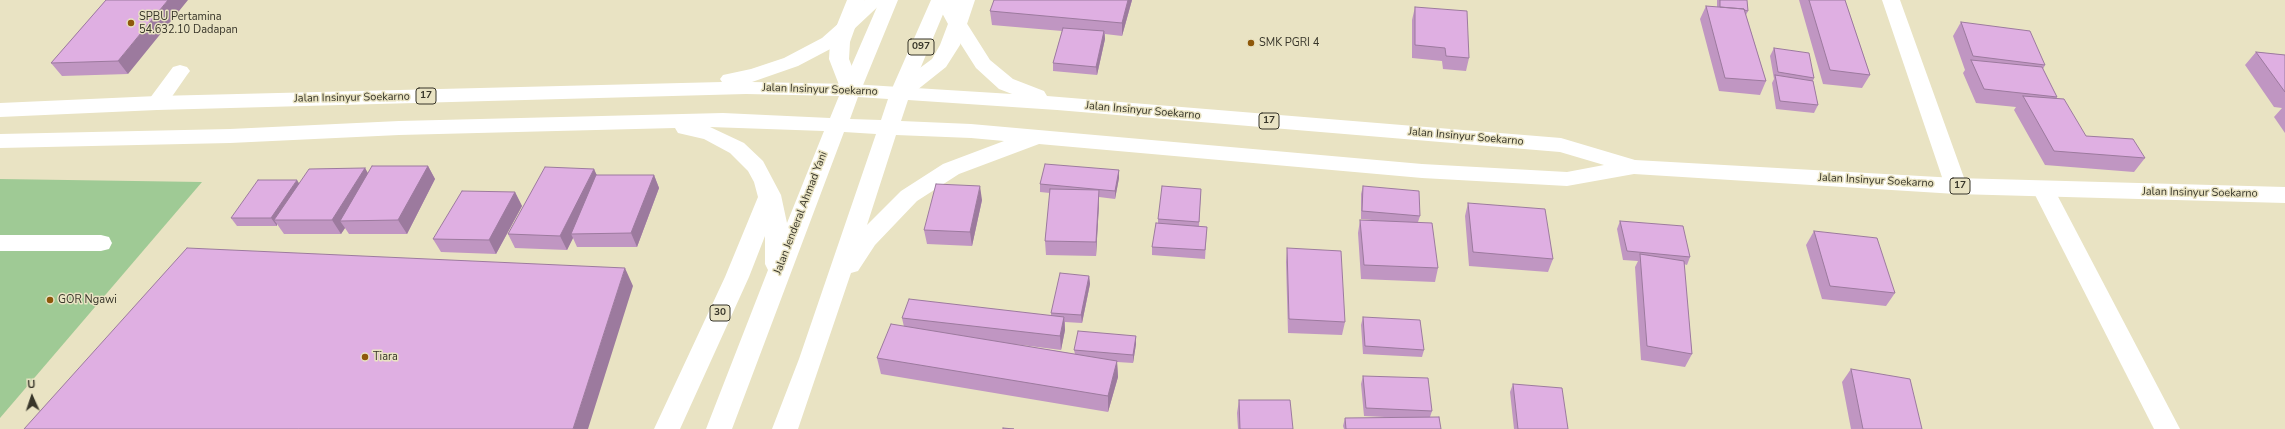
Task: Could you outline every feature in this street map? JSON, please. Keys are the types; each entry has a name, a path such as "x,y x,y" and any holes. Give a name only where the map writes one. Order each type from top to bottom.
{"main road":[{"path":"851,90 840,59 840,42 856,0"},
{"path":"680,90 754,75 791,62 829,42 876,0"},
{"name":"Jalan Jenderal Ahmad Yani","path":"719,429 837,123 889,0"},
{"name":"097","path":"900,94 940,0"},
{"path":"949,0 950,11 983,64 1006,84 1057,104"},
{"path":"785,429 811,359 900,94 939,63 950,45 966,0"},
{"path":"1891,0 1956,186"},
{"path":"157,102 180,71"},
{"name":"Jalan Insinyur Soekarno","path":"0,110 157,102 762,88 851,90 1057,104 1561,145 1635,167 1956,186 2285,195"},
{"name":"Jalan Insinyur Soekarno","path":"0,141 230,136 399,128 666,123 723,120 837,123 1046,136 1422,171 1567,179 1635,167"},
{"path":"666,123 710,134 737,148 756,166 770,195 776,224 775,281"},
{"path":"834,287 867,239 909,196 962,164 1007,147 1046,136"},
{"path":"2043,189 2166,429"},
{"name":"30","path":"667,429 737,277 770,195"},
{"path":"0,243 101,244"}],"green space":[{"name":"GOR Ngawi","path":"0,179 202,182 0,418"}],"building":[{"path":"106,0 168,0 118,61 51,63"},
{"path":"994,0 1128,0 1122,23 990,11"},
{"path":"1720,0 1747,0 1748,11 1744,9 1720,7"},
{"path":"1809,0 1845,0 1870,75 1830,70"},
{"path":"1706,6 1744,9 1766,81 1725,78"},
{"path":"1415,7 1467,11 1469,58 1446,56 1445,48 1415,45"},
{"path":"1961,22 2030,31 2045,65 1973,56"},
{"path":"1063,28 1104,31 1096,67 1053,63"},
{"path":"1774,48 1809,53 1814,78 1778,72"},
{"path":"2256,52 2285,55 2285,92"},
{"path":"1971,60 2042,67 2057,97 1984,89"},
{"path":"1775,75 1813,81 1818,105 1780,101"},
{"path":"2023,96 2064,99 2086,136 2133,139 2145,158 2054,151"},
{"path":"1045,164 1119,170 1115,191 1040,184"},
{"path":"372,166 428,166 398,220 340,221"},
{"path":"545,167 594,169 560,236 508,234"},
{"path":"365,168 332,220 274,220 309,169"},
{"path":"596,175 654,175 631,233 571,234"},
{"path":"258,180 297,180 271,218 231,218"},
{"path":"936,184 980,186 970,232 924,230"},
{"path":"1162,186 1201,189 1199,222 1158,219"},
{"path":"1363,186 1419,191 1420,216 1362,211"},
{"path":"1050,189 1099,190 1096,242 1045,241"},
{"path":"462,191 515,192 489,240 433,239"},
{"path":"1468,203 1545,209 1553,259 1473,252"},
{"path":"1360,220 1432,223 1438,268 1364,265"},
{"path":"1620,221 1683,226 1690,257 1627,251"},
{"path":"1156,223 1207,227 1205,250 1152,247"},
{"path":"1814,231 1877,238 1895,293 1830,286"},
{"name":"Tiara","path":"187,248 625,268 573,429 24,429"},
{"path":"1287,248 1341,251 1345,322 1289,319"},
{"path":"1640,254 1684,261 1692,354 1647,346"},
{"path":"1060,273 1089,276 1081,315 1051,313"},
{"path":"909,299 1064,317 1060,336 902,318"},
{"path":"1363,317 1420,320 1424,350 1365,346"},
{"path":"891,324 1117,361 1108,396 877,358"},
{"path":"1078,331 1136,336 1133,355 1074,350"},
{"path":"1851,369 1910,379 1922,429 1863,429"},
{"path":"1363,376 1428,378 1432,411 1366,408"},
{"path":"1513,384 1562,388 1568,429 1518,429"},
{"path":"1239,400 1290,400 1293,429 1240,429"},
{"path":"1439,417 1441,429 1346,429 1345,418"}],"place":[{"name":"SPBU Pertamina 54.632.10 Dadapan","path":"131,23"},
{"name":"SMK PGRI 4","path":"1251,43"},
{"name":"GOR Ngawi","path":"50,300"},
{"name":"Tiara","path":"365,357"}]}
